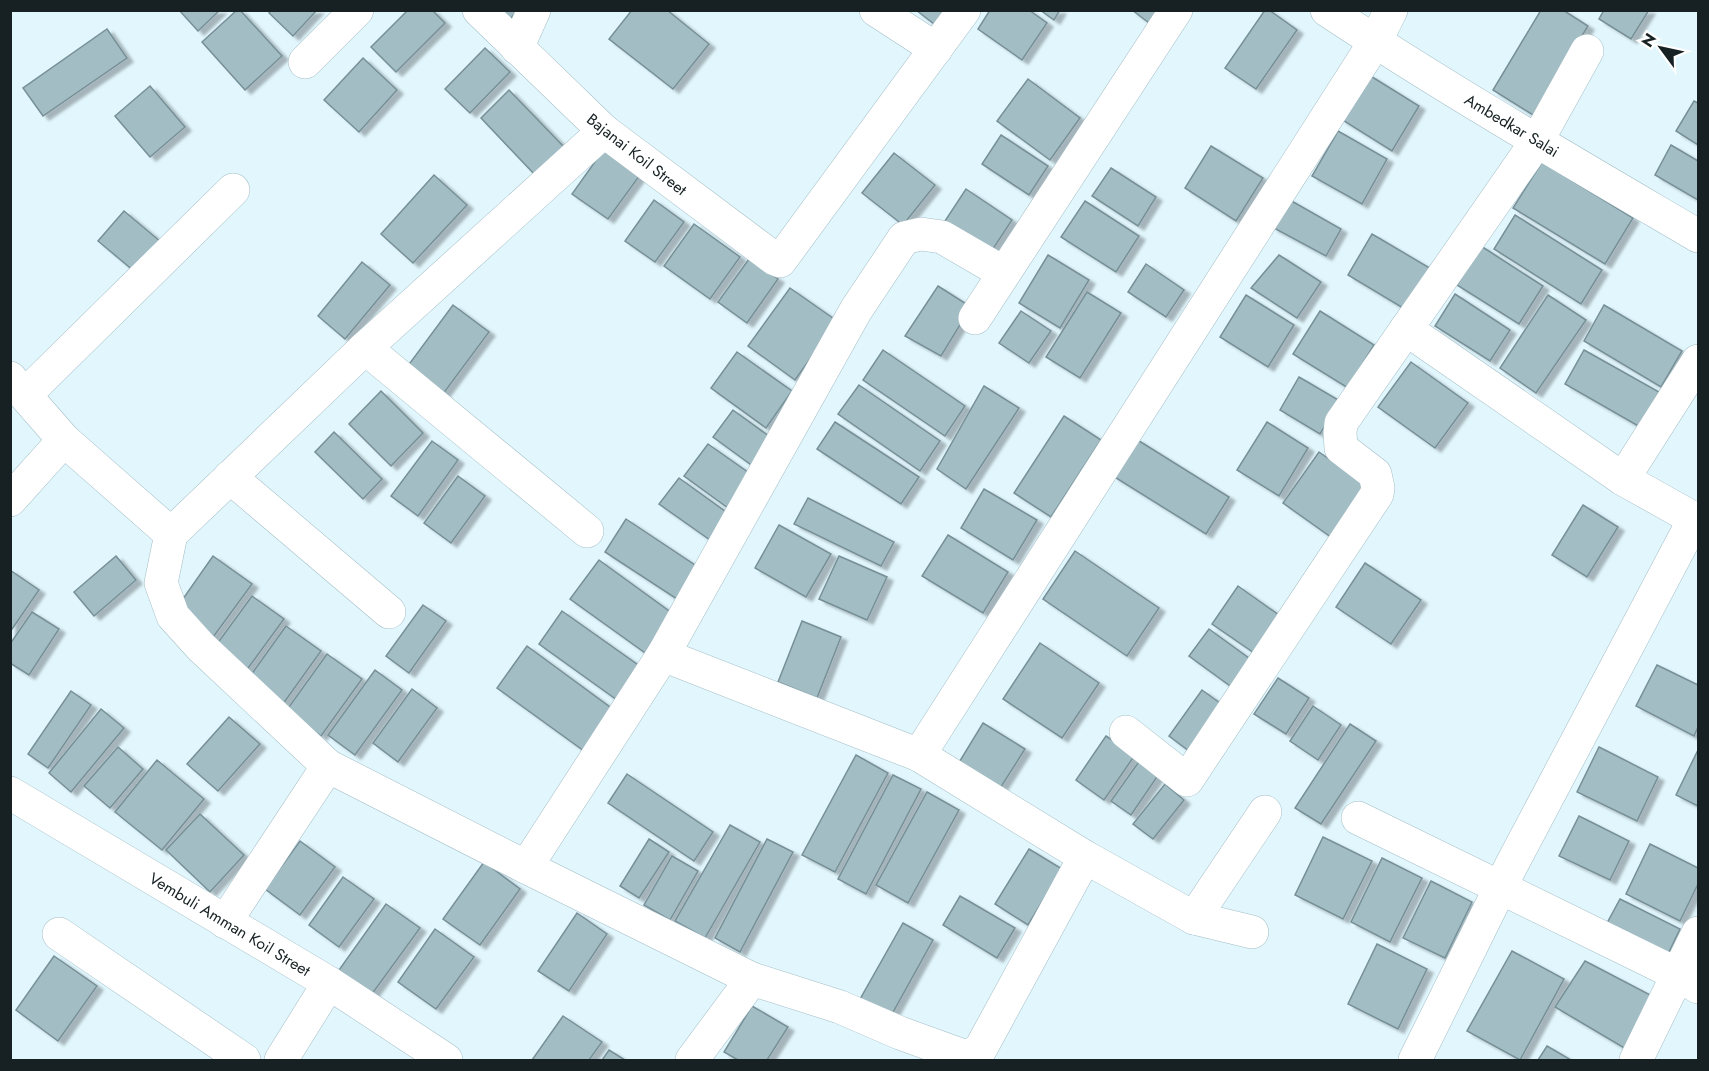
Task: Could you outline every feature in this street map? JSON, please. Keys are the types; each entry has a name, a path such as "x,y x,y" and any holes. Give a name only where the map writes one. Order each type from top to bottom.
{"street":[{"path":"305,62 357,10"},
{"name":"Bajanai Koil Street","path":"479,10 604,132 780,261 936,49"},
{"path":"517,48 534,10"},
{"path":"876,10 936,49 964,10"},
{"path":"975,318 1176,10"},
{"name":"Ambedkar Salai","path":"1327,10 1537,141 1698,236"},
{"path":"919,755 1375,42 1391,10"},
{"path":"1126,732 1187,780 1377,494 1375,474 1341,448 1341,423 1537,141 1587,51"},
{"path":"604,132 365,348 171,534 161,583 173,616 201,647 328,766 752,979 840,1007 900,1033 969,1058 981,1048 1085,857"},
{"path":"171,534 64,440 18,386 233,190"},
{"path":"526,867 663,655 856,310 904,238 921,234 942,237 1004,273"},
{"path":"1406,329 1623,479 1696,521 1500,887 1415,1060"},
{"path":"365,348 587,531"},
{"path":"1623,479 1698,361"},
{"path":"10,500 64,440"},
{"path":"230,477 389,612"},
{"path":"663,655 919,755 1085,857 1194,918 1252,932"},
{"path":"225,922 328,766"},
{"name":"Vembuli Amman Koil Street","path":"10,794 329,983 446,1060"},
{"path":"1194,918 1265,812"},
{"path":"1358,818 1688,981"},
{"path":"1636,1060 1688,981 1698,933"},
{"path":"59,934 244,1060"},
{"path":"692,1060 752,979"},
{"path":"281,1060 329,983"}],"building":[{"path":"179,10 220,10 198,31"},
{"path":"237,10 240,10 282,56 245,90 202,42"},
{"path":"271,10 317,10 293,36 269,13"},
{"path":"408,10 432,10 445,23 396,72 371,47"},
{"path":"489,10 518,10 505,25"},
{"path":"632,10 667,10 709,44 673,89 609,39"},
{"path":"916,10 944,10 934,24"},
{"path":"990,10 1029,10 1047,23 1022,60 978,29"},
{"path":"1040,10 1060,10 1054,20"},
{"path":"1132,10 1163,10 1153,26"},
{"path":"1265,10 1269,10 1297,30 1256,89 1225,68"},
{"path":"1541,10 1563,10 1588,26 1533,115 1493,90"},
{"path":"1604,10 1649,10 1631,39 1599,19"},
{"path":"107,29 127,58 43,116 23,88"},
{"path":"485,48 510,72 470,113 445,89"},
{"path":"363,58 397,90 359,132 324,100"},
{"path":"1369,75 1419,106 1392,151 1341,119"},
{"path":"1028,79 1080,118 1050,160 997,121"},
{"path":"150,86 185,127 150,157 115,116"},
{"path":"509,90 565,148 536,176 481,118"},
{"path":"1694,101 1698,103 1698,145 1676,131"},
{"path":"1338,131 1387,159 1362,204 1312,176"},
{"path":"1001,135 1048,166 1029,195 982,164"},
{"path":"1671,145 1698,161 1698,200 1655,175"},
{"path":"1211,146 1263,178 1236,221 1185,188"},
{"path":"604,149 640,175 608,219 572,194"},
{"path":"894,153 935,185 903,225 862,193"},
{"path":"1542,162 1633,218 1605,264 1513,208"},
{"path":"1111,168 1156,197 1138,226 1092,196"},
{"path":"434,175 467,205 413,263 381,234"},
{"path":"966,189 1012,220 987,258 941,227"},
{"path":"1288,199 1341,229 1326,256 1272,227"},
{"path":"654,200 684,222 655,262 625,241"},
{"path":"1085,201 1139,236 1116,272 1061,237"},
{"path":"124,211 167,247 141,277 98,241"},
{"path":"1515,215 1602,270 1581,304 1494,249"},
{"path":"694,224 740,257 710,299 664,266"},
{"path":"1372,234 1433,270 1408,311 1348,275"},
{"path":"1481,246 1543,286 1519,324 1457,285"},
{"path":"1048,255 1089,280 1060,328 1019,303"},
{"path":"1279,255 1321,282 1297,318 1251,288"},
{"path":"749,259 778,279 747,323 718,302"},
{"path":"362,262 390,285 345,339 318,316"},
{"path":"1146,264 1184,290 1166,317 1128,292"},
{"path":"938,286 971,307 941,356 905,336"},
{"path":"790,288 837,321 795,380 748,346"},
{"path":"1087,292 1121,313 1080,378 1046,357"},
{"path":"1455,294 1510,330 1490,361 1435,326"},
{"path":"1246,295 1294,325 1268,367 1220,337"},
{"path":"1548,295 1586,320 1536,393 1500,368"},
{"path":"453,305 489,332 443,394 407,367"},
{"path":"1604,305 1682,351 1661,387 1584,341"},
{"path":"1021,311 1051,331 1029,363 999,343"},
{"path":"1320,311 1374,345 1348,388 1293,354"},
{"path":"883,350 965,406 945,436 863,380"},
{"path":"1584,350 1659,392 1640,427 1565,384"},
{"path":"737,352 792,391 766,428 711,388"},
{"path":"1411,362 1468,403 1435,448 1378,407"},
{"path":"1299,377 1340,401 1320,434 1280,410"},
{"path":"859,385 940,441 920,471 838,414"},
{"path":"984,386 1019,408 966,489 937,469"},
{"path":"381,391 423,433 391,466 349,424"},
{"path":"733,410 773,439 754,467 713,437"},
{"path":"1064,416 1101,440 1051,517 1014,493"},
{"path":"835,422 919,477 901,504 817,449"},
{"path":"1267,422 1308,448 1279,496 1237,470"},
{"path":"334,432 382,479 363,499 315,452"},
{"path":"1136,439 1229,497 1206,534 1113,476"},
{"path":"432,441 458,460 418,516 391,496"},
{"path":"708,444 752,475 728,508 684,476"},
{"path":"1319,452 1371,489 1335,540 1283,503"},
{"path":"458,476 485,496 451,543 424,523"},
{"path":"679,478 729,514 710,540 659,504"},
{"path":"984,489 1037,520 1013,560 961,528"},
{"path":"808,498 894,542 881,566 794,524"},
{"path":"1583,505 1618,527 1587,577 1552,555"},
{"path":"626,519 704,571 683,603 605,552"},
{"path":"779,525 831,554 806,597 755,568"},
{"path":"948,535 1008,572 983,613 922,576"},
{"path":"1075,551 1159,608 1127,656 1043,599"},
{"path":"116,556 136,580 94,616 74,592"},
{"path":"213,556 252,584 211,640 173,613"},
{"path":"839,556 887,577 867,620 819,599"},
{"path":"599,560 676,616 648,655 570,599"},
{"path":"1365,563 1421,600 1391,644 1336,607"},
{"path":"10,570 39,590 10,632"},
{"path":"1238,586 1286,620 1260,657 1212,624"},
{"path":"252,596 284,619 246,671 214,648"},
{"path":"423,605 446,621 409,673 386,656"},
{"path":"562,611 641,667 617,700 539,644"},
{"path":"32,612 59,629 29,675 10,663 10,644"},
{"path":"802,621 841,637 817,698 778,682"},
{"path":"286,626 321,651 283,704 248,679"},
{"path":"1209,629 1257,664 1237,691 1189,656"},
{"path":"1040,643 1099,683 1062,738 1003,699"},
{"path":"527,646 614,710 584,751 497,688"},
{"path":"327,654 362,679 321,736 286,711"},
{"path":"1657,665 1698,685 1698,727 1694,736 1636,706"},
{"path":"375,670 402,690 355,755 328,735"},
{"path":"1278,678 1309,698 1286,734 1254,714"},
{"path":"412,689 437,708 398,762 373,743"},
{"path":"1202,690 1231,711 1197,757 1169,736"},
{"path":"71,691 91,705 48,768 28,754"},
{"path":"1313,706 1341,725 1318,760 1290,741"},
{"path":"101,709 124,728 71,792 49,773"},
{"path":"229,717 260,744 218,791 187,764"},
{"path":"983,723 1025,749 999,790 958,764"},
{"path":"1350,724 1376,741 1321,824 1295,808"},
{"path":"1106,736 1135,755 1104,800 1076,780"},
{"path":"118,747 143,769 110,808 84,786"},
{"path":"1599,747 1658,777 1637,821 1577,792"},
{"path":"1698,753 1698,806 1676,795"},
{"path":"856,755 888,773 835,872 802,855"},
{"path":"157,760 204,799 162,850 115,812"},
{"path":"1140,760 1159,774 1131,815 1111,801"},
{"path":"627,774 713,832 694,861 608,803"},
{"path":"893,775 921,789 866,894 838,879"},
{"path":"1165,784 1184,800 1153,839 1133,824"},
{"path":"927,792 959,810 908,903 876,885"},
{"path":"200,814 244,855 210,892 166,850"},
{"path":"1579,816 1629,841 1610,880 1559,856"},
{"path":"730,825 760,842 705,938 675,921"},
{"path":"1323,837 1372,861 1343,919 1295,895"},
{"path":"649,839 669,852 639,898 620,886"},
{"path":"767,839 793,852 740,952 715,938"},
{"path":"300,841 335,867 300,915 265,889"},
{"path":"1650,844 1698,868 1698,884 1680,921 1626,894"},
{"path":"1029,849 1062,869 1028,925 995,904"},
{"path":"672,856 698,871 670,920 644,905"},
{"path":"1382,858 1422,878 1390,942 1351,922"},
{"path":"484,862 520,889 480,945 443,919"},
{"path":"343,877 374,899 339,947 309,925"},
{"path":"1431,881 1472,902 1445,958 1403,938"},
{"path":"960,896 1015,928 997,958 943,925"},
{"path":"1620,899 1680,929 1667,956 1606,925"},
{"path":"386,904 420,928 372,994 339,970"},
{"path":"577,913 607,934 569,991 538,971"},
{"path":"903,923 933,940 886,1025 855,1008"},
{"path":"435,929 474,957 436,1009 398,982"},
{"path":"1377,944 1427,969 1398,1029 1348,1004"},
{"path":"1512,951 1564,979 1520,1060 1467,1031"},
{"path":"54,956 97,986 58,1041 16,1010"},
{"path":"1585,961 1656,998 1626,1049 1555,1007"},
{"path":"752,1006 788,1027 767,1060 738,1060 724,1052"},
{"path":"563,1016 602,1042 589,1060 532,1060"},
{"path":"1547,1046 1571,1060 1538,1060"},
{"path":"609,1050 625,1060 602,1060"}]}
